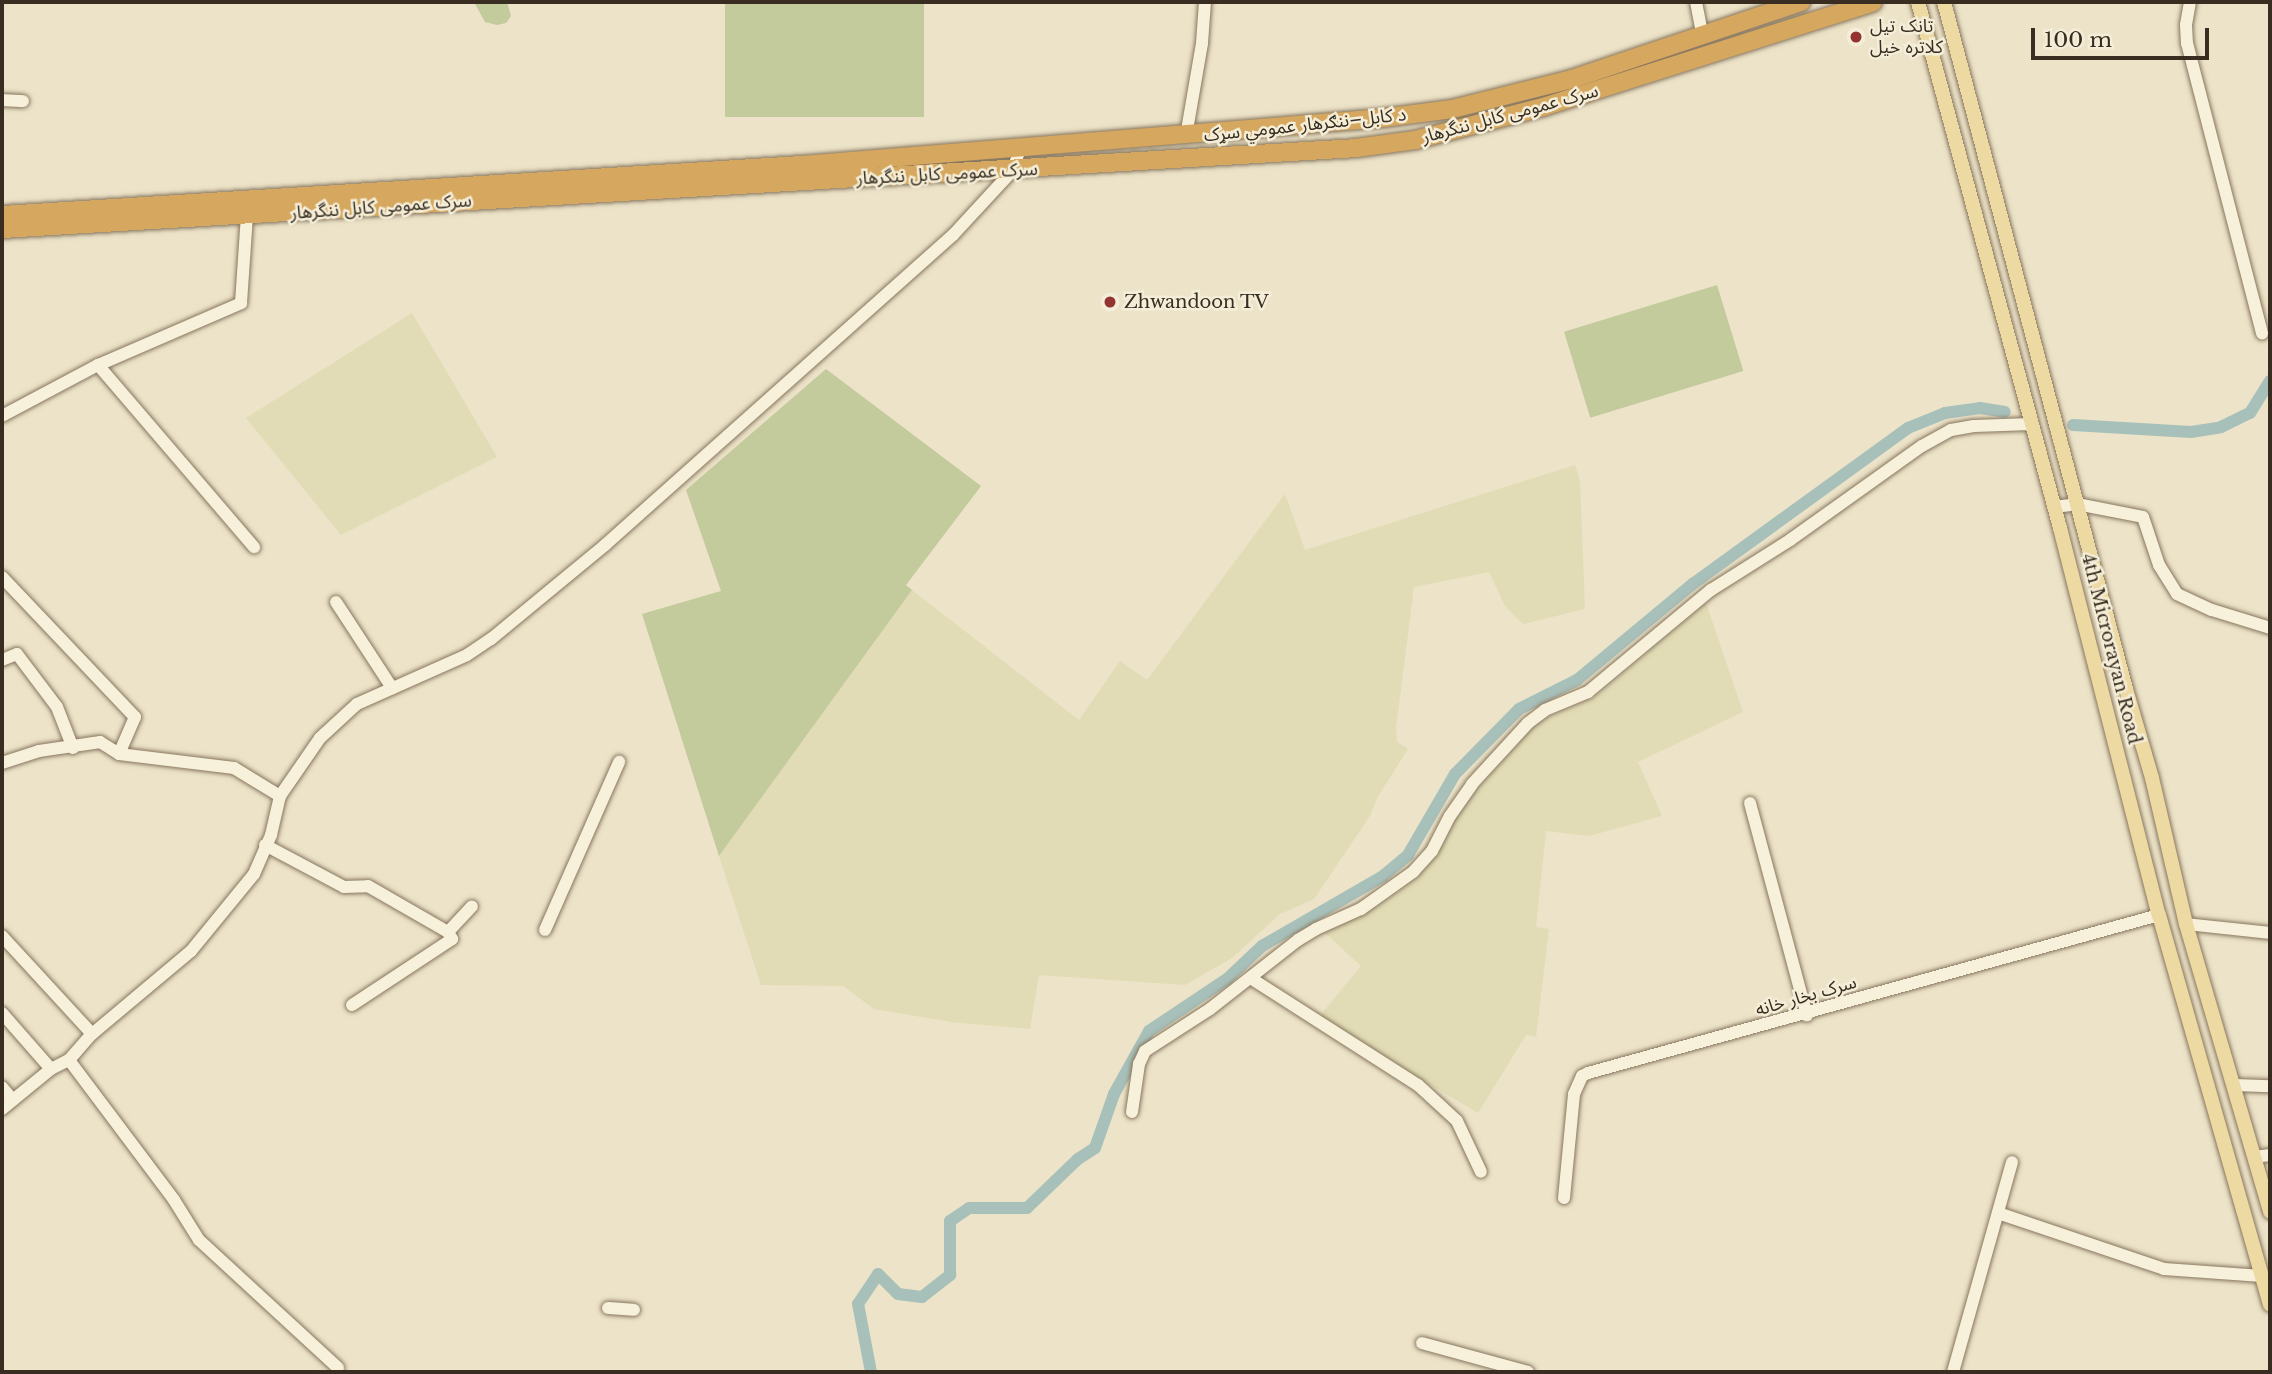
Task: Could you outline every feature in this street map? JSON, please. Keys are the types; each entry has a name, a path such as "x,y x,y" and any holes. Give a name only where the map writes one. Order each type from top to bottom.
{"highway":[{"name":"د کابل–ننګرهار عمومي سړک","path":"1020,149 1046,144 1185,136 1452,109 1572,79 1801,2"},
{"name":"سرک عمومی کابل ننگرهار","path":"2,229 1277,154 1415,140 1546,106 1873,2"},
{"name":"سرک عمومی کابل ننگرهار","path":"2,215 1020,149"}],"main road":[{"name":"4th Microrayan Road","path":"1918,2 2054,507 2159,915 2264,1258 2262,1276 2270,1305"},
{"name":"4th Microrayan Road","path":"1944,2 2152,778 2186,924 2270,1212"}],"street":[{"path":"1185,136 1202,43 1205,2"},
{"path":"1696,2 1702,34"},
{"path":"2190,2 2186,24 2187,43 2262,334"},
{"path":"2,100 23,101"},
{"path":"2,1109 51,1069 69,1060 92,1034 191,951 254,874 271,835 280,796 320,738 357,704 467,655 491,639 605,545 953,235 1013,170 1020,149"},
{"path":"2,416 99,365 241,303 247,215"},
{"path":"99,365 254,547"},
{"path":"1132,1112 1139,1064 1144,1051 1252,979 1315,929 1361,909 1413,872 1432,851 1450,816 1472,783 1528,723 1545,710 1588,692 1711,590 1790,540 1879,475 1951,430 1974,426 2031,424"},
{"path":"2054,507 2077,504 2143,517 2159,565 2177,594 2212,610 2270,628"},
{"path":"2,578 135,717 119,754"},
{"path":"335,602 391,688"},
{"path":"2,660 17,654 57,707 73,748"},
{"path":"2,763 39,751 100,742 119,754 234,768 280,796"},
{"path":"545,930 619,762"},
{"path":"1750,803 1807,1015"},
{"path":"265,845 344,887 368,886 448,932 452,939 352,1005"},
{"path":"448,932 471,906"},
{"name":"سرک بخار خانه","path":"1564,1198 1570,1117 1581,1076 2159,915"},
{"path":"2186,924 2270,933"},
{"path":"2,936 92,1034"},
{"path":"1252,979 1418,1085 1457,1121 1481,1172"},
{"path":"2,1013 51,1069"},
{"path":"69,1060 174,1200 199,1240 338,1368"},
{"path":"2235,1085 2270,1086"},
{"path":"2,1087 13,1100"},
{"path":"2254,1157 2270,1155"},
{"path":"1953,1372 2012,1162"},
{"path":"1998,1213 2164,1269 2262,1276"},
{"path":"608,1308 634,1310"},
{"path":"1422,1343 1528,1372"}],"shaded area":[{"path":"412,313 497,457 341,535 246,418"},
{"path":"1575,465 1580,481 1585,609 1523,624 1505,606 1489,572 1414,587 1396,728 1397,742 1408,749 1377,798 1370,816 1314,899 1280,914 1232,958 1185,985 1039,975 1030,1029 951,1022 874,1009 843,986 761,985 719,856 912,590 1079,720 1120,661 1147,680 1285,494 1305,550"},
{"path":"1706,603 1743,712 1638,762 1662,816 1589,836 1546,831 1536,927 1549,929 1536,1037 1526,1035 1478,1113 1318,1018 1361,966 1323,931 1377,907 1415,880 1438,852 1458,811 1531,729 1547,718 1594,698"}],"green space":[{"path":"474,2 507,2 511,16 506,23 497,25 485,22"},
{"path":"725,2 924,2 924,117 725,117"},
{"path":"1717,285 1743,371 1590,418 1564,332"},
{"path":"826,369 981,486 906,585 912,590 719,856 642,614 721,591 686,490"}],"waterway":[{"path":"2073,425 2191,432 2221,427 2250,413 2270,381"},
{"path":"871,1372 858,1304 878,1274 898,1294 922,1297 950,1275 950,1221 969,1208 1027,1208 1078,1159 1095,1148 1114,1094 1149,1031 1227,979 1262,946 1383,876 1408,855 1455,774 1519,709 1577,680 1694,583 1908,428 1945,413 1980,408 2005,412"}],"place":[{"name":"تانک تیل کلاتره خیل","path":"1856,37"},
{"name":"Zhwandoon TV","path":"1110,302"}]}
